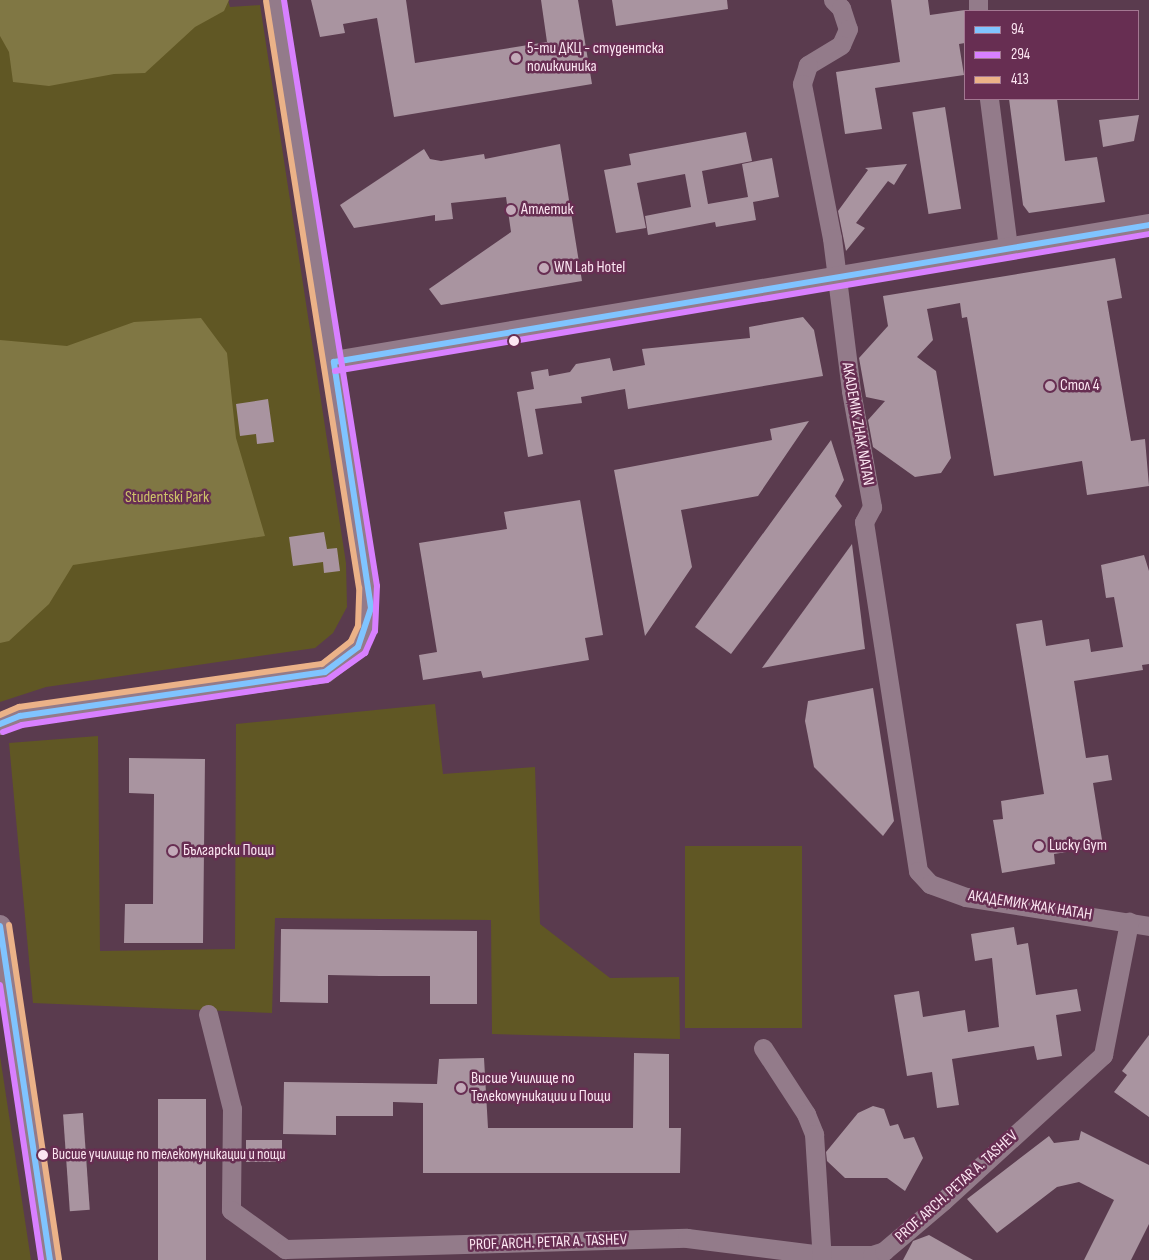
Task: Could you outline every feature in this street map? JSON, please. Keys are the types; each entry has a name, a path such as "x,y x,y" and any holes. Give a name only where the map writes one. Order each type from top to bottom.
{"street":[{"path":"0,724 20,716 325,672 358,647 371,608 334,362 275,0"},
{"name":"AKADEMIK ZHAK NATAN","path":"833,0 842,8 848,29 841,45 808,65 802,84 832,238 834,278 872,507 864,522 918,871 930,884 966,897 1129,922"},
{"path":"990,100 1008,248"},
{"path":"334,362 1149,225"},
{"path":"1129,922 1149,926"},
{"name":"PROF. ARCH. PETAR A. TASHEV","path":"208,1014 232,1109 231,1210 285,1249 330,1255 687,1238 822,1258 884,1251 1102,1055 1129,922"},
{"path":"0,926 50,1260"},
{"path":"763,1048 806,1114 814,1134 822,1258"}],"green space":[{"name":"Studentski Park","path":"0,0 228,0 230,7 260,5 346,563 347,607 333,633 315,648 46,687 0,702"},
{"path":"0,0 229,0 224,11 195,27 145,73 114,74 49,86 13,82 9,52 0,36"},
{"path":"201,318 227,353 236,438 265,536 73,565 49,604 9,641 0,643 0,340 67,346 134,322"},
{"path":"435,704 443,774 535,767 540,924 610,978 679,977 680,1039 492,1034 491,920 275,918 272,1013 33,1003 9,743 98,736 100,951 235,949 236,724"},
{"path":"685,846 802,846 802,1028 685,1028"},
{"path":"0,1056 31,1260 0,1260"}],"building":[{"name":"5-ти ДКЦ - студентска поликлиника","path":"311,0 406,0 415,63 547,42 541,0 578,0 592,84 394,117 377,18 343,24 345,33 320,37"},
{"path":"612,0 727,0 728,9 616,26"},
{"path":"891,0 928,0 930,15 964,10 964,43 959,44 964,75 875,88 882,129 845,134 836,72 900,62"},
{"path":"1009,100 1057,100 1065,161 1097,157 1105,202 1029,213 1023,205"},
{"path":"945,107 961,209 929,214 912,112"},
{"path":"1139,115 1134,141 1103,147 1099,120"},
{"path":"746,132 752,161 702,171 708,204 748,197 742,164 772,158 779,197 753,202 756,220 716,227 715,222 648,235 645,216 691,207 685,174 637,183 646,228 616,233 604,170 631,165 629,154"},
{"path":"560,144 582,281 441,305 429,289 511,232 506,197 451,203 453,219 435,221 435,215 354,228 340,205 424,149 430,159 441,161 484,154 485,159"},
{"path":"907,164 894,185 888,181 856,223 865,228 846,251 838,211 868,170 865,168"},
{"path":"1115,258 1122,298 1107,301 1131,441 1145,439 1149,486 1087,495 1082,461 994,476 967,317 962,318 960,303 927,309 933,340 917,357 936,371 951,458 941,473 915,477 873,447 868,420 885,401 866,397 859,358 888,326 883,296"},
{"path":"803,317 814,330 823,376 628,409 625,389 581,397 582,403 535,409 543,454 528,457 517,392 534,389 531,372 548,369 549,376 570,372 576,364 610,358 613,371 645,365 642,349 750,338 749,327"},
{"path":"268,399 274,442 257,444 256,434 240,436 236,404"},
{"path":"809,421 758,496 681,510 692,567 645,636 614,470 772,440 770,429"},
{"path":"831,440 844,480 835,496 842,506 731,654 695,627"},
{"path":"580,500 603,635 585,638 589,660 483,678 481,671 423,680 419,655 437,652 419,543 507,529 504,512"},
{"path":"324,532 327,549 337,548 340,571 324,573 323,562 293,566 289,537"},
{"path":"852,544 865,649 762,668"},
{"path":"1144,555 1149,571 1149,664 1142,665 1143,670 1074,681 1086,758 1108,755 1112,780 1093,783 1103,846 1054,854 1055,864 1002,873 993,820 1003,819 1001,801 1044,794 1016,624 1042,620 1046,646 1089,639 1091,652 1123,647 1114,597 1106,598 1101,565"},
{"path":"873,688 894,821 883,836 814,767 805,721 808,701"},
{"path":"129,758 205,759 203,943 124,943 125,904 153,904 154,794 129,793"},
{"path":"1014,927 1017,945 1028,943 1036,995 1077,989 1081,1011 1056,1015 1062,1056 1037,1060 1034,1046 952,1059 959,1105 937,1108 932,1072 907,1076 894,995 919,991 923,1017 965,1010 968,1032 999,1027 992,958 975,961 971,934"},
{"path":"281,929 477,931 477,1004 430,1004 430,976 328,975 328,1003 280,1002"},
{"path":"1149,1035 1149,1117 1114,1092 1127,1075 1122,1071"},
{"name":"Висше Училище по Телекомуникации и Пощи","path":"634,1053 669,1054 669,1128 681,1128 680,1173 423,1173 423,1103 393,1102 393,1116 336,1116 336,1135 283,1134 284,1082 437,1084 439,1059 484,1058 488,1128 633,1128"},
{"path":"158,1099 206,1099 206,1260 158,1260"},
{"path":"873,1106 884,1109 890,1126 898,1124 904,1139 914,1137 923,1158 905,1191 887,1178 845,1178 827,1161 826,1152 858,1113"},
{"path":"83,1113 90,1210 70,1211 63,1114"},
{"path":"1081,1131 1149,1165 1149,1224 1131,1260 1084,1260 1114,1200 1079,1182 1057,1187 997,1233 967,1199 1049,1136 1054,1143 1079,1140"},
{"path":"246,1140 282,1140 282,1162 246,1162"},
{"path":"929,1235 973,1260 903,1260 913,1241"}],"transit line":[{"name":"294","path":"3,732 22,725 327,680 365,653 375,631 377,586 284,0"},
{"name":"413","path":"0,715 19,707 322,664 351,641 358,626 359,588 266,1"},
{"name":"94","path":"334,362 1149,225"},
{"name":"294","path":"335,371 1149,234"},
{"name":"94","path":"0,724 20,716 325,672 358,647 371,608 334,362"},
{"name":"413","path":"9,925 59,1259"},
{"name":"94","path":"0,926 50,1260"},
{"name":"294","path":"0,985 41,1260"}],"place":[{"name":"5-ти ДКЦ - студентска поликлиника","path":"516,58"},
{"name":"Атлетик","path":"511,210"},
{"name":"WN Lab Hotel","path":"544,268"},
{"name":"Стол 4","path":"1050,386"},
{"name":"Lucky Gym","path":"1039,846"},
{"name":"Български Пощи","path":"173,851"},
{"name":"Висше Училище по Телекомуникации и Пощи","path":"461,1088"},
{"name":"Висше училище по телекомуникации и пощи","path":"43,1155"}]}
